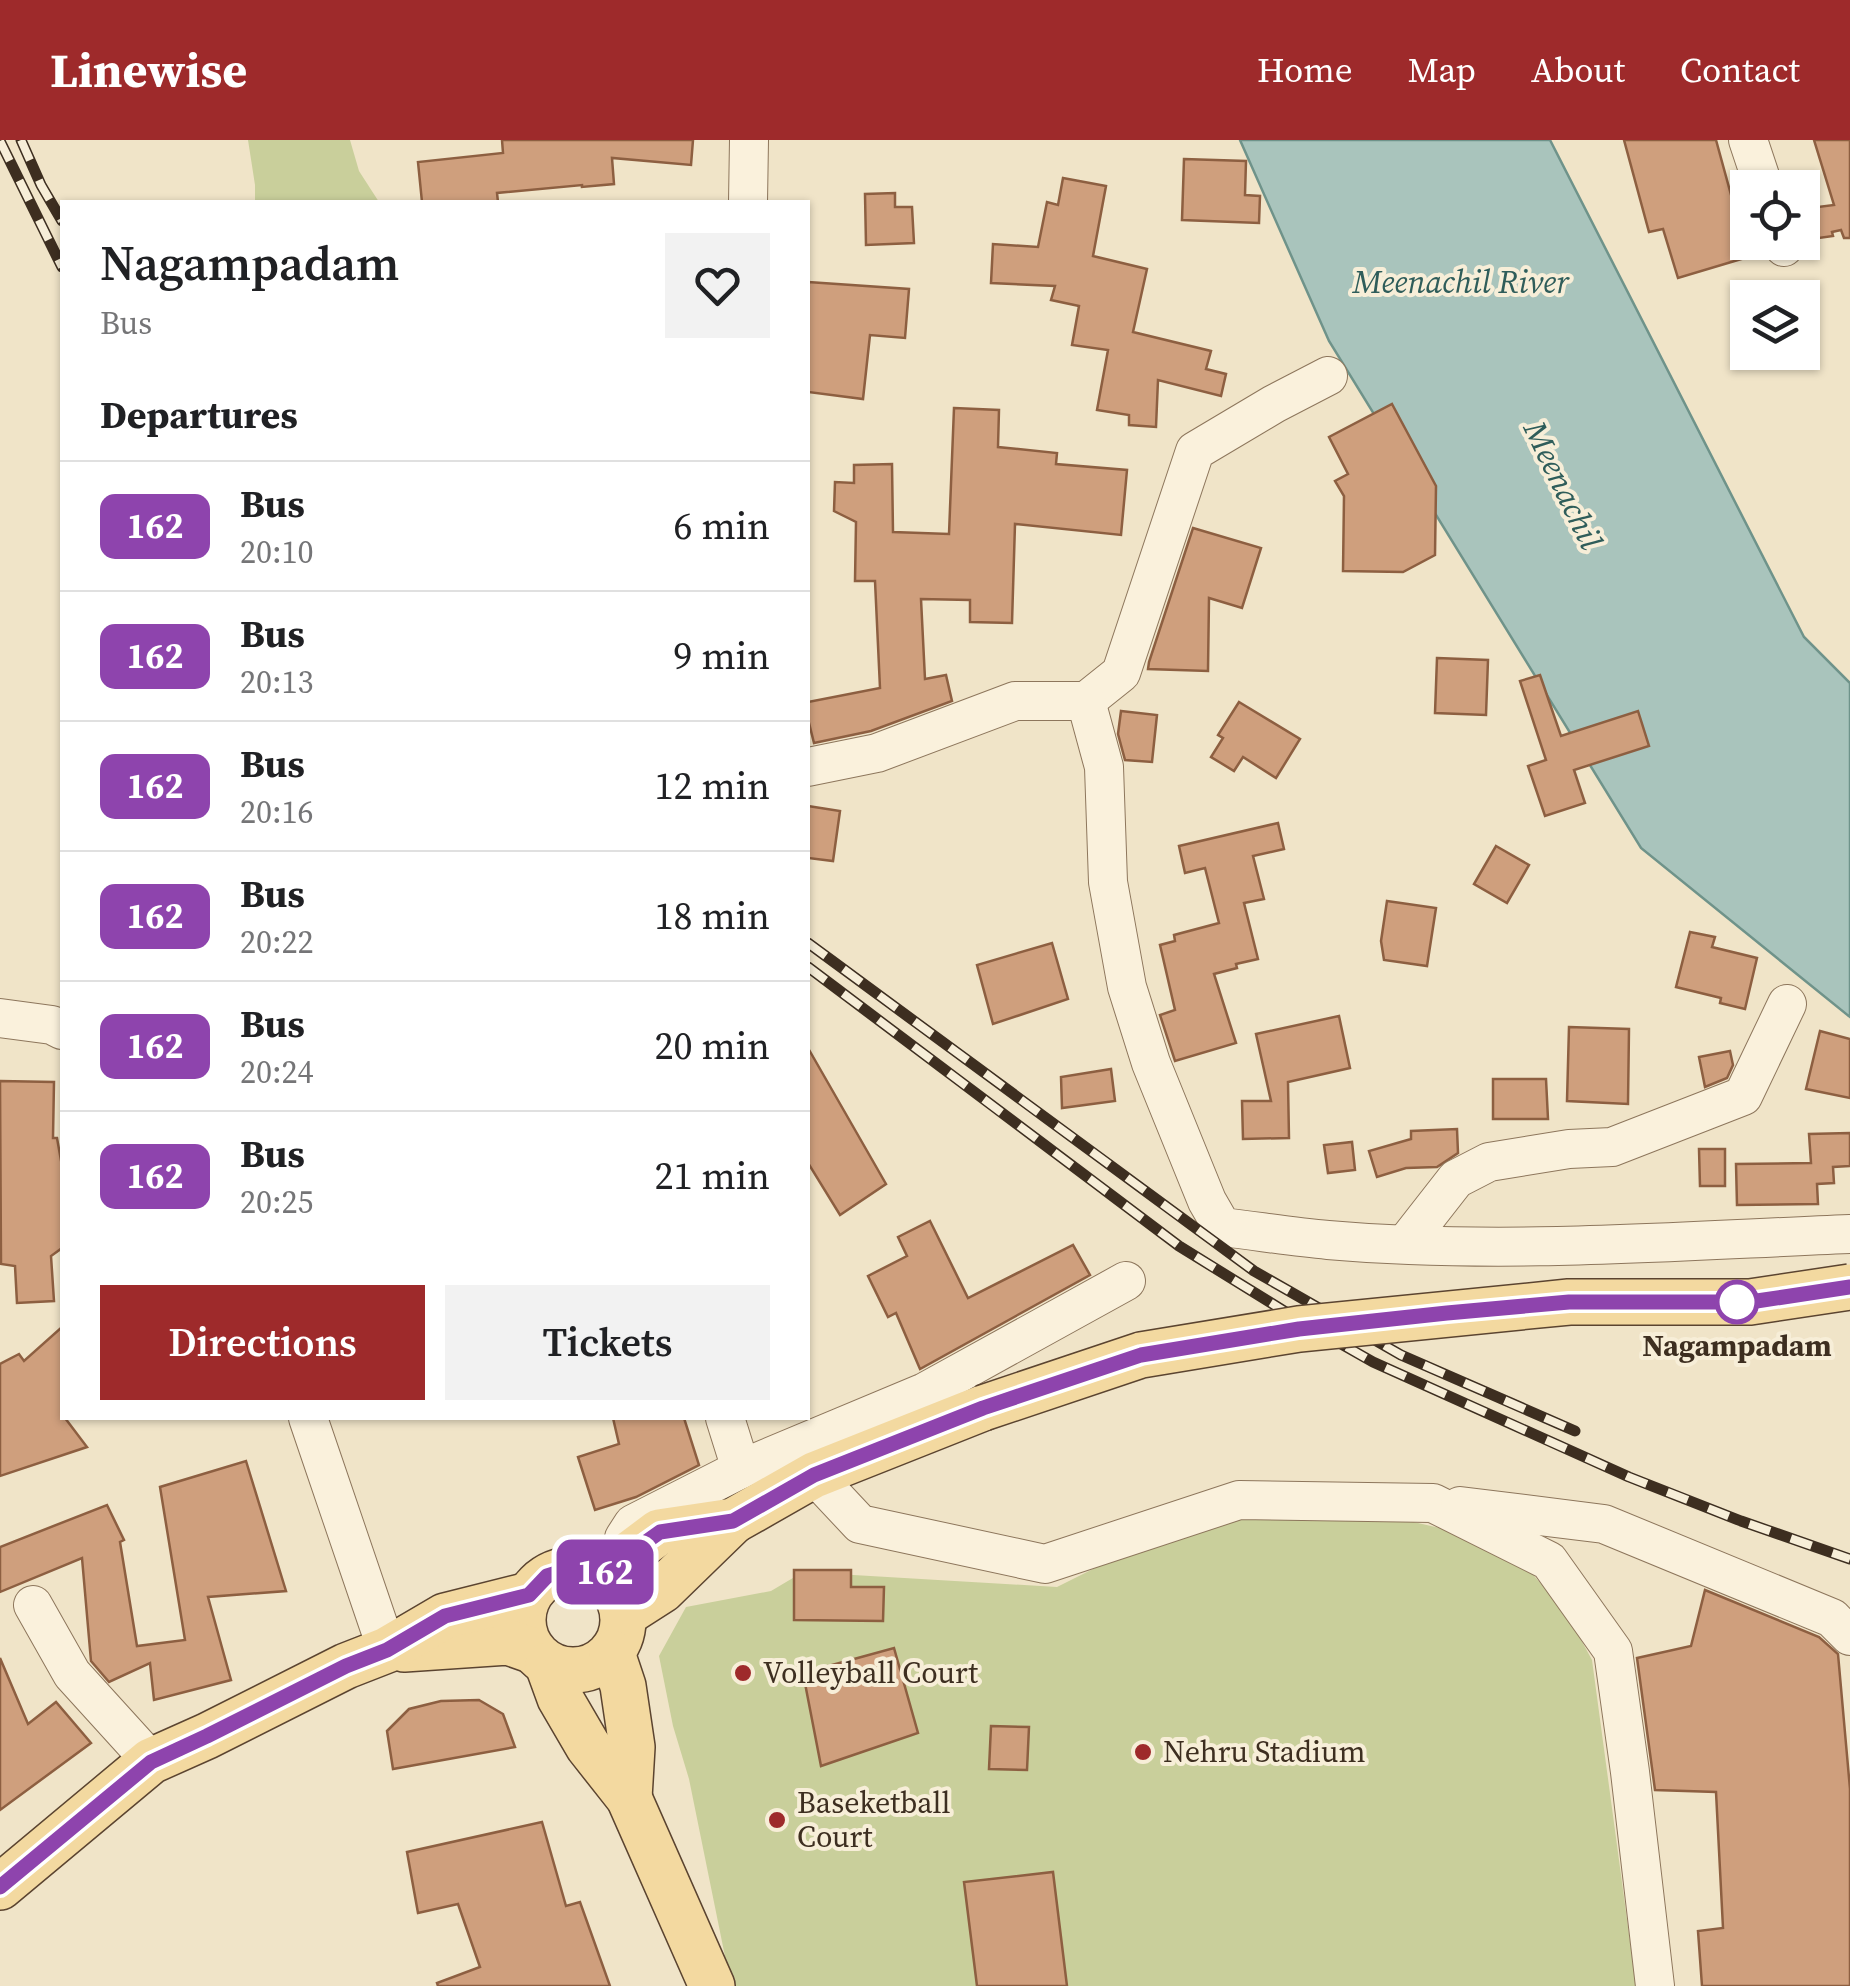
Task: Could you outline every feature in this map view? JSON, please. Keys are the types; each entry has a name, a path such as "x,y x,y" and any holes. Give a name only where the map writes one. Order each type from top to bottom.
{"main road":[{"path":"387,1650 508,1642 565,1670 582,1670 598,1664 618,1634 733,1521 814,1475 983,1408 1141,1355 1299,1329 1569,1302 1750,1302 1850,1287"},
{"path":"598,1576 660,1532 733,1521"},
{"path":"629,1798 632,1747 618,1634 620,1600 598,1576 573,1570 547,1576 523,1608 524,1636 540,1657 588,1746 629,1798 712,1986"},
{"path":"0,1887 151,1762 346,1666 387,1650 445,1616 529,1595"}],"street":[{"path":"748,200 750,140"},
{"path":"1748,140 1758,170"},
{"path":"810,767 877,752 1015,701 1086,701 1120,673 1195,451 1328,376"},
{"path":"1086,701 1104,767 1108,882 1127,987 1151,1063 1208,1202 1222,1226 1328,1240 1557,1246 1850,1234"},
{"path":"1406,1243 1456,1179 1489,1162 1570,1149 1612,1147 1743,1096 1787,1004"},
{"path":"0,1018 60,1029"},
{"path":"598,1576 633,1524 741,1469 926,1392 1126,1281"},
{"path":"309,1420 387,1650"},
{"path":"727,1420 741,1469"},
{"path":"814,1475 860,1524 1046,1564 1239,1500 1433,1503 1604,1524 1832,1618 1850,1636"},
{"path":"1433,1503 1549,1561 1613,1651 1655,1986"},
{"path":"33,1605 72,1674 151,1762"}],"green space":[{"path":"248,140 350,140 359,171 378,200 255,200"},
{"name":"Nehru Stadium","path":"1275,1512 1396,1518 1466,1534 1521,1561 1566,1612 1592,1660 1636,1986 731,1986 689,1779 659,1656 686,1607 771,1591 803,1572 1057,1587 1129,1551 1224,1520"}],"water":[{"name":"Meenachil River","path":"1240,140 1550,140 1804,637 1850,683 1850,1017 1641,848 1329,341"}],"building":[{"path":"502,140 693,140 691,165 612,158 614,184 497,193 498,200 422,200 418,162 503,153"},
{"path":"1624,140 1716,140 1730,191 1730,260 1738,260 1678,278 1663,229 1649,232"},
{"path":"1814,140 1850,140 1850,238 1844,238 1841,230 1820,238 1820,207 1834,205"},
{"path":"1184,159 1246,161 1245,195 1260,196 1259,223 1182,220"},
{"path":"1063,178 1106,186 1093,256 1147,269 1133,332 1211,351 1206,369 1226,374 1221,396 1158,380 1156,427 1129,425 1129,415 1097,410 1108,350 1072,345 1079,306 1051,300 1055,286 991,283 993,244 1038,247 1047,202 1058,205"},
{"path":"895,193 895,207 912,207 914,243 866,245 865,194"},
{"path":"810,282 909,289 905,338 870,335 863,399 810,392"},
{"path":"1392,404 1436,486 1435,555 1403,572 1343,571 1344,496 1335,481 1348,474 1329,437"},
{"path":"954,408 999,410 998,447 1057,453 1056,464 1127,470 1121,535 1015,524 1012,623 970,622 970,600 921,599 925,679 946,675 952,701 871,731 814,743 810,702 880,688 875,581 855,581 856,522 834,511 835,482 854,483 854,465 892,464 893,532 949,534"},
{"path":"1193,528 1261,548 1242,608 1209,598 1208,671 1148,669 1149,662"},
{"path":"1437,658 1488,660 1486,715 1435,713"},
{"path":"1540,675 1561,736 1638,711 1649,746 1574,770 1585,803 1545,816 1528,766 1546,760 1520,681"},
{"path":"1239,702 1300,739 1276,778 1243,757 1234,771 1211,757 1223,738 1218,735"},
{"path":"1121,711 1157,715 1152,762 1125,760 1118,734"},
{"path":"810,806 840,811 833,861 810,858"},
{"path":"1278,823 1284,849 1253,856 1264,899 1244,903 1258,959 1214,974 1236,1043 1175,1061 1160,1015 1175,1010 1160,945 1175,941 1174,935 1219,923 1205,868 1185,873 1179,846"},
{"path":"1496,846 1529,865 1507,903 1474,884"},
{"path":"1387,901 1436,908 1427,966 1384,960 1381,941"},
{"path":"1690,932 1715,937 1712,947 1757,958 1745,1009 1720,1003 1721,998 1676,987"},
{"path":"1052,943 1068,999 993,1024 977,965"},
{"path":"1339,1016 1350,1068 1288,1082 1289,1138 1243,1139 1242,1101 1271,1101 1256,1034"},
{"path":"1569,1027 1629,1029 1628,1104 1567,1101"},
{"path":"1820,1031 1850,1039 1850,1098 1806,1089"},
{"path":"810,1051 886,1184 840,1215 810,1166"},
{"path":"1730,1051 1733,1065 1727,1078 1705,1087 1699,1057"},
{"path":"1111,1069 1115,1101 1062,1108 1061,1077"},
{"path":"1493,1079 1546,1079 1548,1119 1493,1119"},
{"path":"0,1081 54,1082 53,1138 57,1138 60,1155 60,1249 51,1256 54,1301 17,1303 15,1266 1,1264"},
{"path":"1457,1129 1458,1153 1437,1167 1406,1168 1377,1177 1369,1151 1411,1139 1411,1131"},
{"path":"1850,1133 1850,1166 1833,1167 1834,1183 1817,1184 1818,1204 1737,1205 1736,1164 1811,1163 1809,1134"},
{"path":"1352,1142 1355,1170 1328,1173 1324,1145"},
{"path":"1699,1149 1725,1149 1725,1186 1700,1186"},
{"path":"930,1221 968,1298 1073,1245 1090,1275 920,1369 896,1313 888,1317 868,1276 907,1256 898,1237"},
{"path":"60,1329 60,1420 67,1420 87,1447 0,1476 0,1364 19,1354 24,1361"},
{"path":"613,1420 685,1420 699,1465 636,1497 595,1510 578,1457 619,1444"},
{"path":"246,1461 286,1591 208,1597 231,1680 154,1700 150,1663 109,1682 91,1661 82,1558 0,1592 0,1547 107,1505 124,1540 120,1542 137,1646 185,1640 160,1487"},
{"path":"794,1570 851,1570 851,1587 884,1587 883,1621 794,1620"},
{"path":"1705,1590 1819,1637 1838,1654 1850,1789 1850,1986 1702,1986 1698,1931 1723,1928 1716,1792 1655,1790 1637,1658 1691,1646"},
{"path":"894,1648 918,1733 821,1766 803,1673"},
{"path":"0,1658 28,1724 56,1702 91,1743 0,1810"},
{"path":"479,1700 503,1714 515,1747 393,1769 387,1731 409,1709 441,1701"},
{"path":"991,1726 1029,1727 1027,1770 989,1769"},
{"path":"542,1822 566,1906 580,1902 610,1986 438,1986 437,1983 480,1967 458,1904 418,1913 407,1852"},
{"path":"1053,1872 1067,1986 977,1986 964,1882"}],"railway":[{"path":"21,140 60,218"},
{"path":"0,141 60,263"},
{"path":"810,944 1254,1271 1401,1355 1575,1431"},
{"path":"810,969 1179,1246 1297,1319 1373,1362 1629,1477 1850,1559"}],"bus line":[{"name":"162","path":"0,1887 151,1762 346,1666 387,1650 445,1616 529,1595 547,1576 560,1572 573,1570 598,1576 660,1532 733,1521 814,1475 983,1408 1141,1355 1299,1329 1447,1313 1569,1302 1750,1302 1850,1287"}],"place":[{"name":"Nagampadam","path":"1737,1302"},
{"name":"Volleyball Court","path":"743,1673"},
{"name":"Nehru Stadium","path":"1143,1752"},
{"name":"Baseketball Court","path":"777,1820"}],"water label":[{"name":"Meenachil","path":"1563,485"}]}
